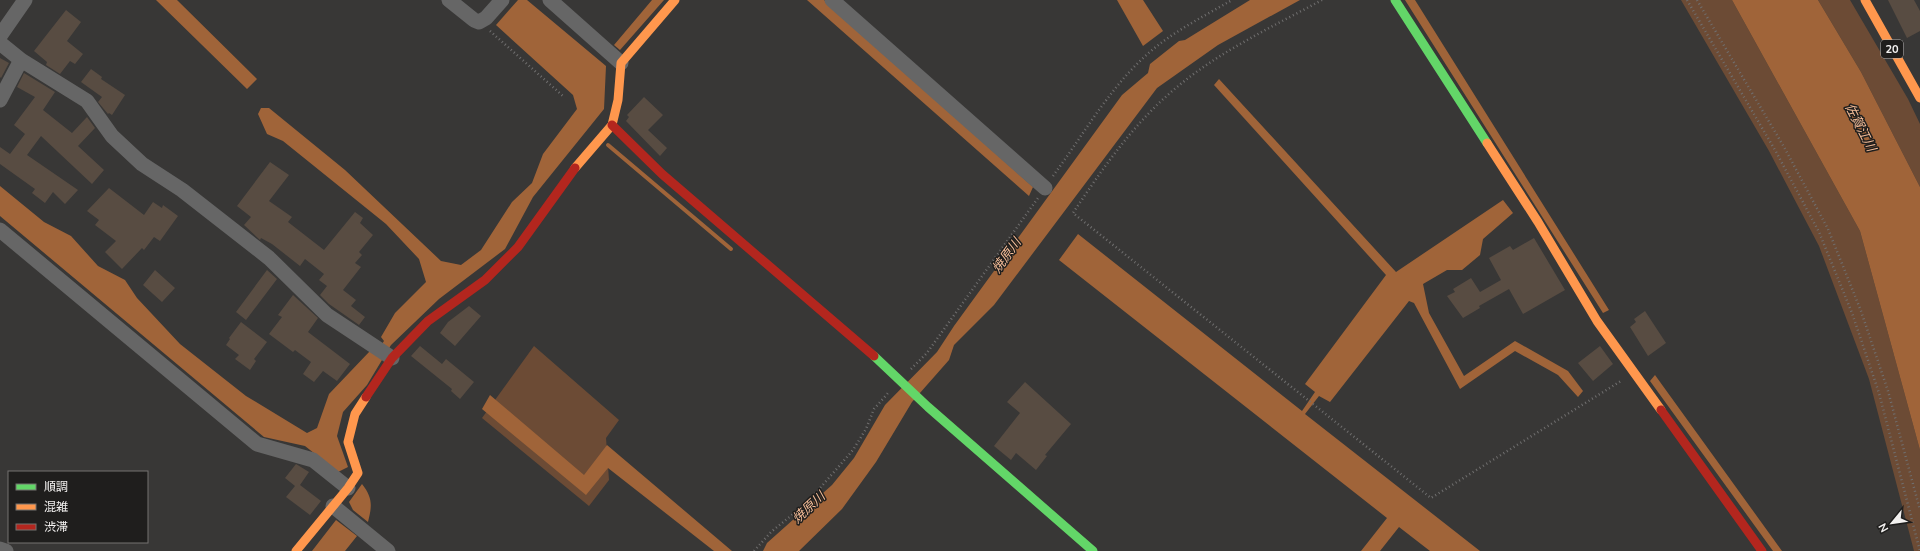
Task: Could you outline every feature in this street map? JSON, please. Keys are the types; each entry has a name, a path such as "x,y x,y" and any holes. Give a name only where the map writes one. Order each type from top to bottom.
{"street":[{"path":"0,36 25,0"},
{"path":"450,0 474,20 479,22 486,18 502,0"},
{"path":"550,0 621,63"},
{"path":"296,551 348,488 358,473 348,442 355,414 385,353 485,280 518,247 580,161 612,125 618,100 621,63 675,0"},
{"path":"832,0 1045,188"},
{"path":"1395,0 1538,222 1597,321 1762,551"},
{"name":"20","path":"1865,0 1920,98"},
{"path":"0,43 21,60 87,102 112,136 142,164 182,190 269,258 327,315 385,353"},
{"path":"0,100 21,60"},
{"path":"612,125 662,174 900,379 928,407 1084,548"},
{"path":"0,230 257,444 313,460 348,488"},
{"path":"333,506 388,551"},
{"path":"0,549 6,551"}],"path":[{"path":"1322,0 1233,48 1170,93 1145,118 1102,168 1073,213 1431,498 1635,373"},
{"path":"1687,0 1775,150 1819,232 1852,313 1879,393 1920,551"},
{"path":"1697,0 1784,147 1828,229 1861,311 1885,383 1920,510"},
{"path":"479,22 563,96"},
{"path":"754,551 771,532 808,502 854,450 866,429 874,409 900,379"}],"shaded area":[{"path":"1681,0 1732,0 1860,231 1920,450 1920,551 1914,551 1869,379 1819,246 1769,151"},
{"path":"1818,0 1850,0 1908,99 1920,124 1920,187 1861,72"},
{"path":"534,346 619,420 606,438 609,480 589,506 482,418"}],"water":[{"path":"156,0 177,0 257,79 247,89"},
{"path":"518,0 527,0 606,66 604,109 533,197 505,249 439,299 391,345 367,385 343,412 337,436 348,467 338,472 305,446 264,437 0,216 0,186 44,222 71,236 98,266 125,280 137,298 180,344 246,396 307,433 317,428 329,394 370,351 375,354 384,341 381,337 395,313 426,282 419,259 386,224 283,141 267,134 258,114 261,108 269,108 345,170 441,261 461,265 481,250 512,202 532,183 543,154 577,109 573,95 496,25"},
{"path":"652,0 664,0 620,50 614,45"},
{"path":"807,0 824,0 1033,187 1029,196"},
{"path":"1117,0 1143,0 1163,31 1143,46"},
{"name":"焼原川","path":"1250,0 1300,0 1218,45 1157,88 994,305 954,345 949,360 912,402 876,462 842,509 799,551 763,551 767,543 832,485 854,458 885,405 937,352 954,326 1122,95 1148,73 1150,64 1179,41 1185,40"},
{"path":"1405,0 1415,0 1609,310 1603,313"},
{"name":"佐賀江川","path":"1732,0 1818,0 1861,72 1920,187 1920,450 1860,231"},
{"path":"1219,79 1396,272 1503,200 1513,213 1483,239 1480,255 1462,270 1447,270 1423,284 1429,313 1464,376 1515,341 1568,371 1583,391 1578,397 1558,375 1515,351 1460,389 1414,303 1409,301 1330,402 1319,396 1305,414 1480,551 1430,551 1399,527 1380,551 1361,551 1387,518 1059,260 1078,234 1302,411 1315,392 1305,384 1386,275 1214,85"},
{"path":"1655,375 1782,551 1773,551 1650,381"},
{"path":"490,395 584,475 607,445 732,551 714,551 608,468 586,495 482,409"},
{"path":"362,484 366,489 371,502 368,522 353,510 349,502"},
{"path":"336,520 357,536 345,551 312,551"}],"building":[{"path":"1888,0 1914,0 1920,11 1920,31 1907,38"},
{"path":"66,10 81,22 67,41 83,54 75,64 70,61 60,74 46,65 47,62 34,51"},
{"path":"0,58 9,63 1,78 0,77"},
{"path":"91,69 102,77 101,79 125,95 112,115 109,113 108,114 98,102 102,97 81,82"},
{"path":"24,73 55,92 43,110 72,133 87,117 95,128 78,146 104,170 92,184 41,136 27,155 78,190 65,204 53,192 45,203 32,193 35,189 0,164 0,147 10,154 25,134 14,125 35,97 17,87"},
{"path":"644,97 663,115 648,130 667,148 660,156 626,121 629,117 627,115"},
{"path":"270,162 289,175 269,201 292,217 288,222 324,250 355,212 363,218 360,223 373,235 359,252 362,255 355,263 361,267 343,290 356,300 351,306 365,317 359,325 329,304 320,295 327,286 319,280 324,274 305,259 300,266 272,244 261,238 260,240 244,225 251,217 237,206"},
{"path":"109,188 144,215 153,202 162,208 163,205 178,216 160,241 154,237 144,250 142,248 122,269 105,252 116,241 95,225 99,220 87,211"},
{"path":"1534,238 1565,290 1523,314 1509,289 1479,306 1480,308 1463,318 1447,296 1455,292 1453,289 1471,278 1480,292 1501,280 1489,258 1510,246 1513,250"},
{"path":"155,270 175,288 162,302 143,285"},
{"path":"267,270 277,279 246,320 236,312"},
{"path":"293,295 318,318 308,332 350,364 337,381 323,371 314,382 303,374 311,362 295,350 293,352 269,334 282,317 278,315"},
{"path":"469,306 481,316 455,346 440,333 448,322"},
{"path":"1645,311 1666,343 1648,356 1630,327 1636,322 1634,319"},
{"path":"241,322 267,342 254,359 256,361 250,370 235,359 239,355 226,345 230,339 229,338"},
{"path":"420,346 442,364 446,359 474,382 460,399 451,391 452,389 411,356"},
{"path":"1600,346 1613,364 1593,381 1578,363"},
{"path":"1025,382 1071,424 1045,455 1047,456 1036,470 1016,453 1011,460 994,446 1020,413 1007,402"},
{"path":"296,464 309,472 300,485 321,501 310,515 286,497 295,486 285,478"}],"waterway":[{"path":"608,145 731,249"}],"traffic: fast":[{"path":"1395,0 1487,143"},
{"path":"874,356 928,407 1093,551"}],"traffic: slow":[{"path":"575,168 612,125 618,100 621,63 675,0"},
{"path":"1865,0 1920,98"},
{"path":"1487,143 1538,222 1597,321 1661,410"},
{"path":"296,551 348,488 358,473 348,442 355,414 366,397"}],"traffic: jam":[{"path":"612,125 662,174 874,356"},
{"path":"366,397 392,358 428,321 485,280 518,247 575,168"},
{"path":"1661,410 1762,551"}]}
